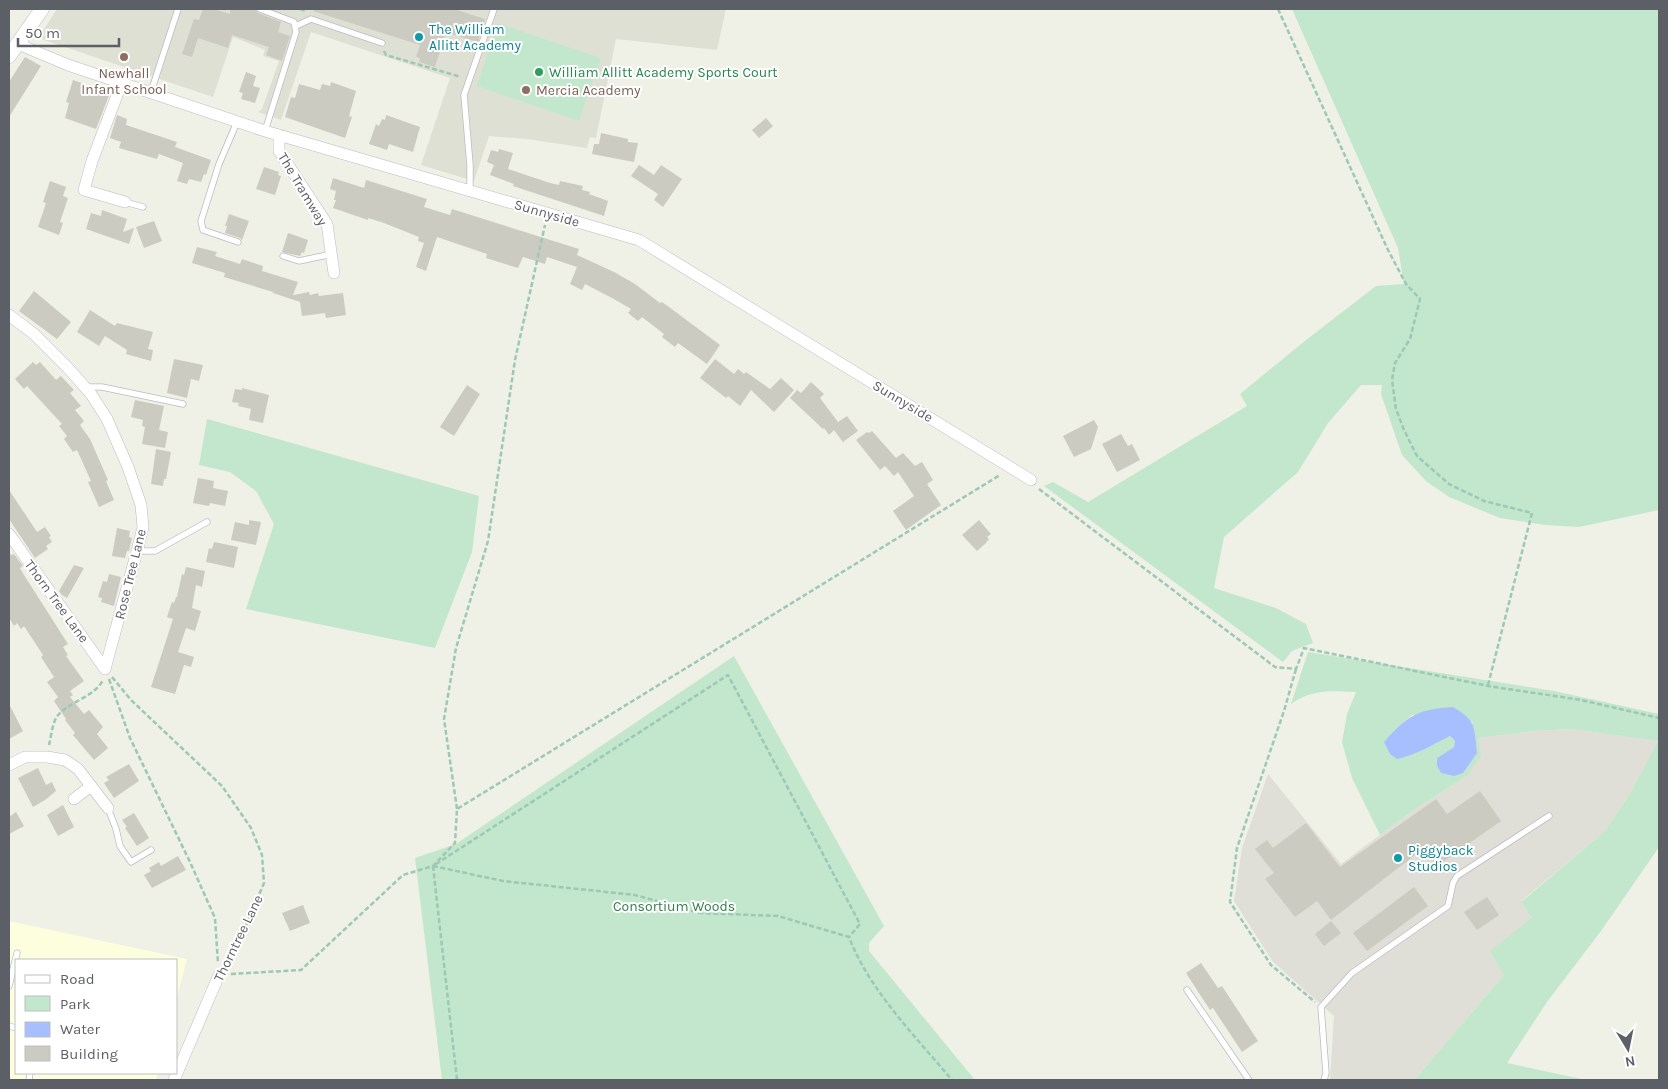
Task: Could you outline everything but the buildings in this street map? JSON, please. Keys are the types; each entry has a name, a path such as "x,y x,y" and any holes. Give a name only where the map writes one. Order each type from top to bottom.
{"street":[{"path":"9,56 42,9"},
{"name":"Sunnyside","path":"18,44 53,59 236,122 639,240 1033,482"},
{"path":"122,82 92,161 84,190 125,202"},
{"name":"The Tramway","path":"279,134 279,151 327,224 334,273"},
{"name":"Rose Tree Lane","path":"9,315 34,334 85,387 108,418 141,505 142,527 137,551 105,669"},
{"name":"Thorn Tree Lane","path":"9,534 105,669"},
{"path":"9,764 25,757 47,757 65,760 78,769 108,808"},
{"path":"74,799 91,786"},
{"name":"Thorntree Lane","path":"178,1071 220,975"}],"lane":[{"path":"151,92 178,9"},
{"path":"260,9 294,22 296,26 296,32 265,130"},
{"path":"470,191 470,165 464,95 494,9"},
{"path":"296,26 311,20 382,43"},
{"path":"236,122 219,164 201,221 204,230 238,242"},
{"path":"125,202 143,207"},
{"path":"283,256 299,261 332,254"},
{"path":"85,387 102,387 183,404"},
{"path":"137,551 155,551 207,522"},
{"path":"108,808 116,828 120,846 131,862 151,850"},
{"path":"1324,1080 1326,1073 1321,1007 1352,973 1448,906 1453,883 1457,876 1549,816"},
{"path":"16,959 17,953"},
{"path":"9,986 15,961"},
{"path":"1187,990 1249,1080"}],"path":[{"path":"1278,9 1388,250 1406,284 1420,299 1410,339 1395,364 1392,380 1396,409 1417,456 1449,484 1484,501 1532,513 1488,686"},
{"path":"433,866 455,843 457,809 444,719 456,648 488,541 515,360 547,213"},
{"path":"457,809 1012,468"},
{"path":"1033,482 1275,668 1296,669"},
{"path":"1321,1007 1271,965 1230,902 1237,848 1304,648 1488,686 1581,700 1659,718"},
{"path":"47,757 58,716 98,688 103,680 105,669"},
{"path":"105,669 130,738 215,918 220,975 301,970 403,875 433,866 728,675 860,924 849,937"},
{"name":"Thorntree Lane","path":"105,669 131,700 222,786 251,828 262,855 264,883 240,940 228,955 220,975"},
{"path":"433,866 503,881 635,895 700,913 778,916 849,937"},
{"path":"433,866 457,1080"},
{"path":"849,937 856,956 887,1002 952,1080"}],"shaded area":[{"name":"Mercia Academy","path":"57,9 726,9 717,50 616,39 596,138 590,137 587,148 527,139 489,136 474,181 421,165 450,78 311,32 281,120 258,112 262,109 279,61 263,56 265,50 233,37 213,97 44,40 41,34"},
{"path":"1571,729 1659,741 1631,792 1604,832 1521,901 1532,917 1504,975 1414,1080 1330,1080 1334,1016 1273,962 1234,901 1242,848 1268,774 1341,864 1415,809 1467,776 1478,738 1533,731"},
{"path":"9,921 187,959 178,993 178,959 15,959 15,1074 158,1074 156,1080 9,1080"}],"green space":[{"path":"1292,9 1659,9 1659,510 1579,527 1545,525 1500,518 1449,497 1426,481 1402,455 1381,394 1382,385 1361,385 1328,423 1298,472 1224,537 1214,588 1276,608 1306,624 1313,643 1292,651 1283,662 1044,486 1053,482 1088,502 1247,406 1240,394 1376,286 1404,284 1398,248"},
{"name":"William Allitt Academy Sports Court","path":"497,23 601,58 579,121 477,86"},
{"path":"207,419 479,496 472,552 435,648 246,609 274,524 256,491 230,472 199,465"},
{"path":"1308,652 1554,691 1659,714 1659,847 1601,931 1547,1002 1507,1063 1586,1080 1414,1080 1504,975 1490,951 1532,918 1521,902 1604,832 1631,792 1658,741 1571,729 1533,731 1478,738 1481,756 1467,776 1415,809 1380,835 1352,778 1342,742 1347,714 1356,692 1330,691 1314,693 1291,704","holes":["1412,715 1473,722 1441,773 1437,766 1437,758 1454,747 1455,741 1450,736 1384,742"]},
{"name":"Consortium Woods","path":"734,656 884,926 869,943 869,951 975,1080 442,1080 415,858 456,844"}],"water":[{"path":"1453,707 1470,721 1475,737 1477,753 1463,773 1454,776 1441,773 1437,766 1437,758 1454,747 1455,741 1450,736 1411,755 1397,759 1390,754 1384,742 1407,720 1422,712"}],"place":[{"name":"The William Allitt Academy","path":"419,37"},
{"name":"Newhall Infant School","path":"124,57"},
{"name":"William Allitt Academy Sports Court","path":"539,72"},
{"name":"Mercia Academy","path":"526,90"},
{"name":"Piggyback Studios","path":"1398,858"}]}
